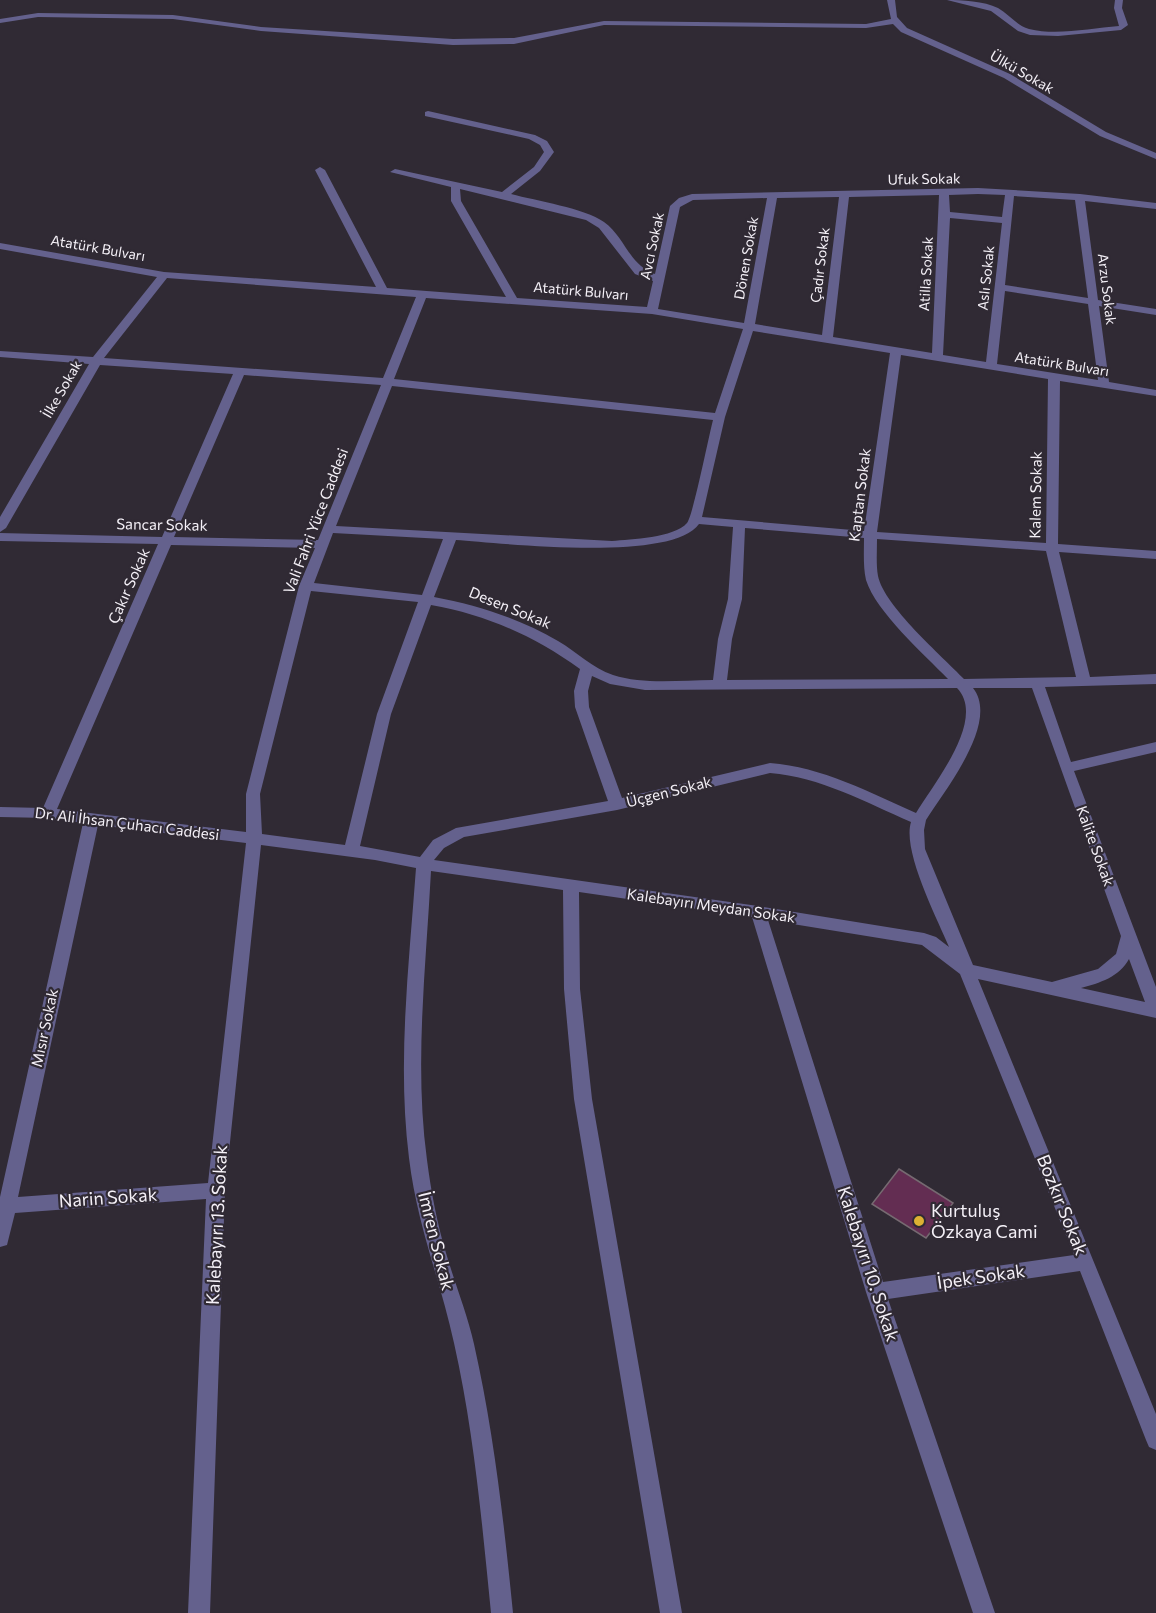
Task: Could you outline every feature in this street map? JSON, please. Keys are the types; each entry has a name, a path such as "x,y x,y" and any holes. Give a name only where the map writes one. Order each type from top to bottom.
{"street":[{"path":"0,21 38,15 173,17 261,29 453,42 514,41 604,23 866,26 895,21 890,9 891,0"},
{"path":"951,0 994,9 1020,29 1058,33 1121,28 1124,25 1118,8 1119,0"},
{"name":"Ülkü Sokak","path":"895,21 915,36 1007,76 1103,134 1156,156"},
{"path":"428,114 531,137 544,144 549,152 537,170 504,195"},
{"path":"320,170 382,289"},
{"path":"395,172 504,195 596,220 639,272 659,279"},
{"path":"456,185 454,191 456,201 513,300"},
{"name":"Ufuk Sokak","path":"692,197 944,191 1010,192 1156,206"},
{"name":"Atilla Sokak","path":"937,357 945,214 944,191"},
{"name":"Aslı Sokak","path":"991,367 1010,192"},
{"name":"Çadır Sokak","path":"827,339 844,195"},
{"name":"Dönen Sokak","path":"695,519 719,417 749,326 772,196"},
{"name":"Avcı Sokak","path":"652,311 675,206 682,200 692,197"},
{"name":"Arzu Sokak","path":"1080,197 1104,385"},
{"path":"945,214 1008,220"},
{"name":"Atatürk Bulvarı","path":"0,246 164,275 382,289 652,311 1156,393"},
{"name":"İlke Sokak","path":"0,528 96,361 164,275"},
{"path":"1001,287 1156,312"},
{"name":"Vali Fahri Yüce Caddesi","path":"254,839 253,795 306,586 423,293"},
{"name":"Kaptan Sokak","path":"896,350 870,535 870,566 876,588 913,635 961,683 974,702 972,730 919,820"},
{"path":"0,354 389,382 719,417"},
{"name":"Çakır Sokak","path":"48,813 240,371"},
{"name":"Kalem Sokak","path":"1054,378 1052,549 1084,681"},
{"path":"330,530 630,544 678,534 691,526 695,519 870,535 1156,555"},
{"path":"720,684 726,639 735,598 739,524"},
{"path":"351,851 364,786 399,668 452,536"},
{"name":"Sancar Sokak","path":"0,537 324,544"},
{"name":"Desen Sokak","path":"306,586 428,598 463,606 516,625 556,644 587,668 610,680 632,684 1037,683 1156,679"},
{"path":"587,668 581,691 582,707 617,805"},
{"name":"Kalite Sokak","path":"1037,683 1066,768 1156,1010"},
{"path":"1066,768 1156,747"},
{"name":"Üçgen Sokak","path":"424,864 438,844 461,832 617,805 763,769 784,768 809,774 919,820"},
{"name":"Dr. Ali İhsan Çuhacı Caddesi","path":"0,812 48,813 254,839"},
{"name":"Mısır Sokak","path":"0,1239 3,1206 92,818"},
{"name":"Bozkır Sokak","path":"919,820 916,830 917,849 1086,1262 1156,1440"},
{"name":"Kalebayırı Meydan Sokak","path":"254,839 351,851 424,864 758,912 929,941 941,947 966,970 1156,1010"},
{"name":"Kalebayırı 13. Sokak","path":"199,1613 216,1190 254,839"},
{"name":"İmren Sokak","path":"424,864 412,1084 415,1132 420,1178 433,1239 463,1338 478,1409 502,1613"},
{"path":"571,885 572,989 583,1099 671,1613"},
{"name":"Kalebayırı 10. Sokak","path":"758,912 876,1292 984,1613"},
{"path":"1041,986 1069,985 1104,973 1126,955 1129,936"},
{"name":"Narin Sokak","path":"3,1206 216,1190"},
{"name":"İpek Sokak","path":"876,1292 1086,1262"}],"building":[{"name":"Kurtuluş Özkaya Cami","path":"899,1169 953,1203 926,1238 872,1204"}],"place":[{"name":"Kurtuluş Özkaya Cami","path":"919,1221"}]}
